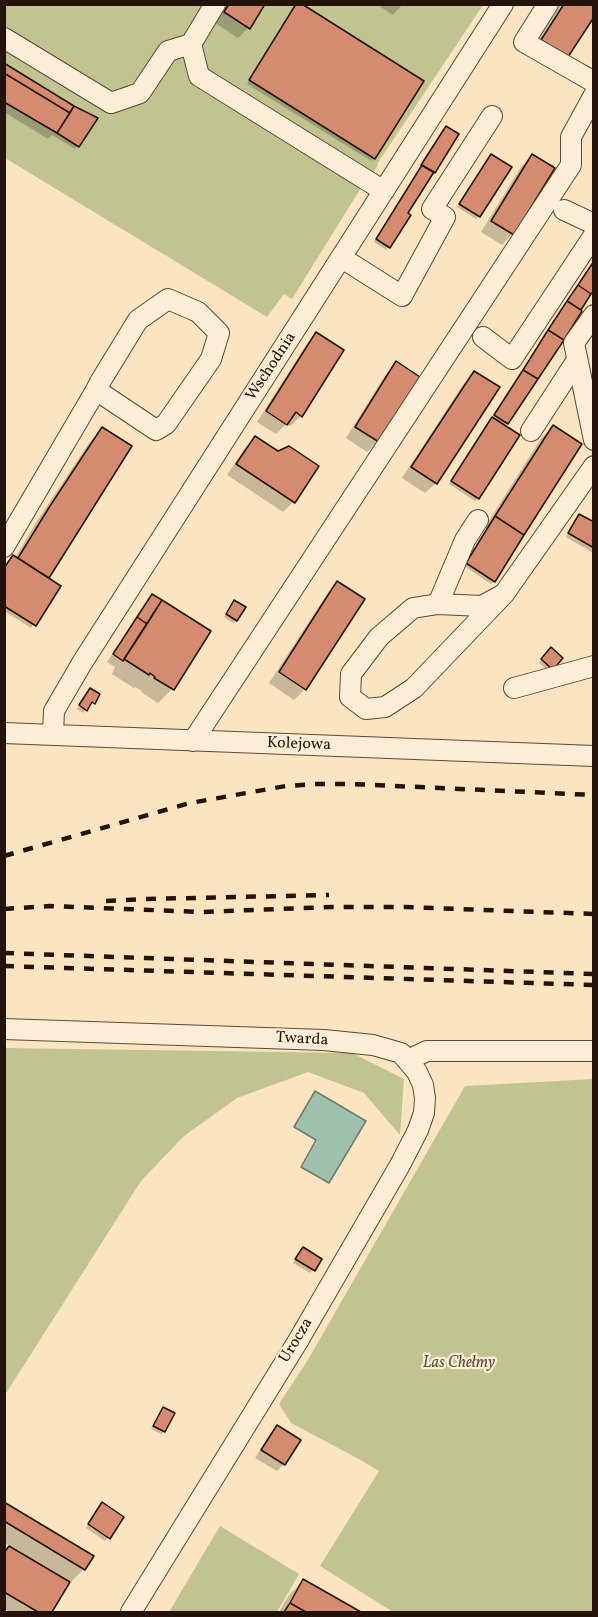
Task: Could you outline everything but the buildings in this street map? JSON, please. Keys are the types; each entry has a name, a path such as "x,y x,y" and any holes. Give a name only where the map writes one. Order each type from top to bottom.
{"street":[{"path":"4,38 111,103 140,93 168,51 191,44 215,4"},
{"name":"Wschodnia","path":"53,734 54,711 82,663 503,4"},
{"path":"548,4 524,42 594,82"},
{"path":"191,44 199,76 384,191"},
{"path":"193,741 571,165 571,137 591,107"},
{"path":"342,258 402,296 445,217 432,209 492,116"},
{"path":"564,210 594,224"},
{"path":"483,337 512,359 594,236"},
{"path":"4,547 96,390 138,320 168,299 198,312 219,333 211,359 166,424 156,430 96,390"},
{"path":"594,315 574,344 594,440"},
{"path":"531,431 577,360"},
{"path":"484,609 438,604 413,608 379,638 351,674 350,697 366,709 385,707 414,688 484,609 504,594 594,466"},
{"path":"438,604 465,540 478,520"},
{"path":"514,688 594,666"},
{"name":"Kolejowa","path":"4,733 594,756"},
{"name":"Twarda","path":"4,1029 324,1040 393,1049 408,1060"},
{"path":"408,1060 427,1051 594,1051"},
{"name":"Urocza","path":"131,1612 298,1341 418,1130 424,1113 425,1098 423,1085 408,1060"}],"green space":[{"path":"4,5 483,5 371,176 369,175 292,299 284,294 267,317 5,158"},
{"path":"5,1048 352,1053 404,1079 400,1135 364,1093 308,1072 237,1098 184,1136 141,1181 5,1395"},
{"name":"Las Chełmy","path":"593,1079 593,1612 393,1612 320,1566 379,1471 291,1423 279,1404 309,1358 465,1086"},
{"path":"220,1526 299,1574 277,1612 169,1612"}],"shaded area":[{"path":"315,1091 366,1121 329,1183 301,1167 316,1140 294,1127"}],"railway":[{"path":"4,856 190,803 286,786 352,784 594,795"},
{"path":"106,901 329,895"},
{"path":"4,909 50,906 201,912 331,907 405,907 594,914"},
{"path":"4,953 594,974"},
{"path":"4,966 594,985"}]}
